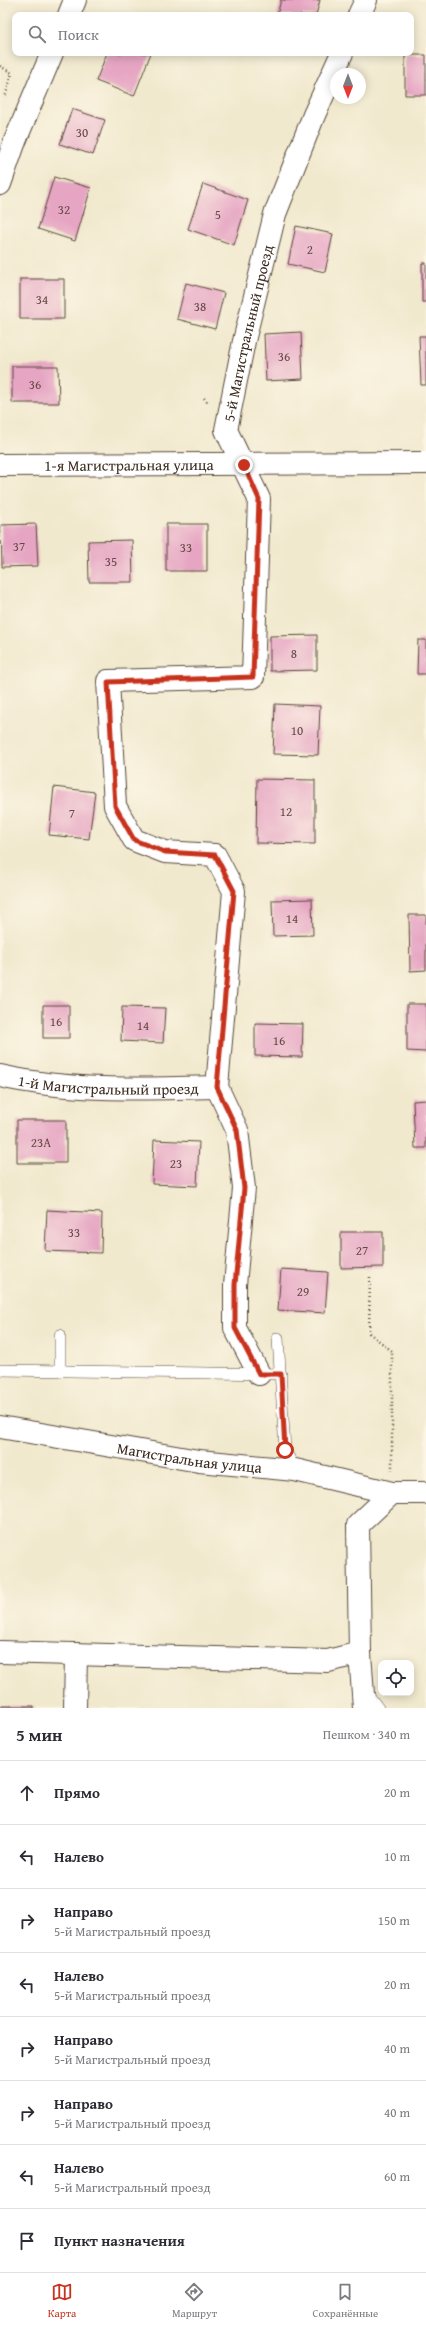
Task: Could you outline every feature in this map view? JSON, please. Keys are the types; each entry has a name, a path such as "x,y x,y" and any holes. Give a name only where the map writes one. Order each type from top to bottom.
{"street":[{"path":"69,12 75,0"},
{"path":"361,12 366,0"},
{"path":"0,184 15,141 51,56"},
{"name":"5-й Магистральный проезд","path":"259,1374 235,1328 235,1285 244,1188 237,1130 217,1087 234,891 215,855 165,852 134,840 115,806 108,682 253,677 259,499 226,430 244,341 275,214 314,115 341,56"},
{"name":"1-я Магистральная улица","path":"0,465 426,464"},
{"name":"1-й Магистральный проезд","path":"0,1076 28,1082 124,1090 217,1087"},
{"name":"Магистральная улица","path":"0,1427 199,1461 295,1470 392,1493 426,1493"},
{"path":"363,1697 360,1653 358,1525 392,1493"},
{"path":"0,1652 328,1661 360,1653"},
{"path":"75,1708 76,1654"}],"lane":[{"path":"60,1335 60,1371"},
{"path":"278,1338 285,1450 295,1470"},
{"path":"0,1370 281,1374"},
{"path":"363,1697 378,1708"}],"path":[{"path":"370,1277 370,1333 392,1351 392,1493"}],"building":[{"path":"281,0 320,0 317,12 278,12"},
{"path":"426,55 426,95 405,95 405,56"},
{"path":"106,56 150,56 134,96 96,81"},
{"path":"72,109 105,120 93,155 60,144"},
{"path":"54,177 91,188 75,241 38,229"},
{"path":"203,184 248,200 234,245 188,229"},
{"path":"296,226 333,234 325,272 288,264"},
{"path":"422,263 426,263 426,302 422,302"},
{"path":"20,279 64,279 64,319 20,319"},
{"path":"186,283 224,293 215,329 177,319"},
{"path":"301,332 303,379 266,381 264,334"},
{"path":"419,336 426,336 426,385 421,385"},
{"path":"12,366 58,366 59,403 12,403"},
{"path":"36,524 38,566 2,567 1,525"},
{"path":"166,524 207,524 207,571 166,571"},
{"path":"132,540 133,582 89,582 88,541"},
{"path":"317,635 317,670 270,671 270,636"},
{"path":"418,640 426,640 426,674 417,674"},
{"path":"275,704 320,706 318,755 273,754"},
{"path":"257,779 315,780 315,844 256,843"},
{"path":"54,787 95,792 89,839 49,835"},
{"path":"312,899 313,935 273,936 272,900"},
{"path":"409,915 426,915 426,970 410,971"},
{"path":"407,1004 426,1004 426,1052 407,1051"},
{"path":"43,1005 69,1005 69,1038 43,1038"},
{"path":"122,1007 165,1008 163,1043 121,1041"},
{"path":"255,1023 303,1024 302,1057 255,1056"},
{"path":"426,1100 426,1148 415,1148 413,1101"},
{"path":"17,1120 66,1120 66,1163 17,1163"},
{"path":"154,1140 199,1142 197,1186 152,1184"},
{"path":"47,1210 102,1213 101,1253 45,1251"},
{"path":"341,1232 383,1232 383,1267 341,1268"},
{"path":"281,1269 328,1272 325,1313 278,1310"},
{"path":"0,1706 34,1706 34,1708 0,1708"}],"route":[{"path":"244,465 259,499 253,677 108,682 115,806 134,840 165,852 215,855 234,891 217,1087 237,1130 244,1188 235,1285 235,1328 259,1374 281,1374 285,1450"}]}
